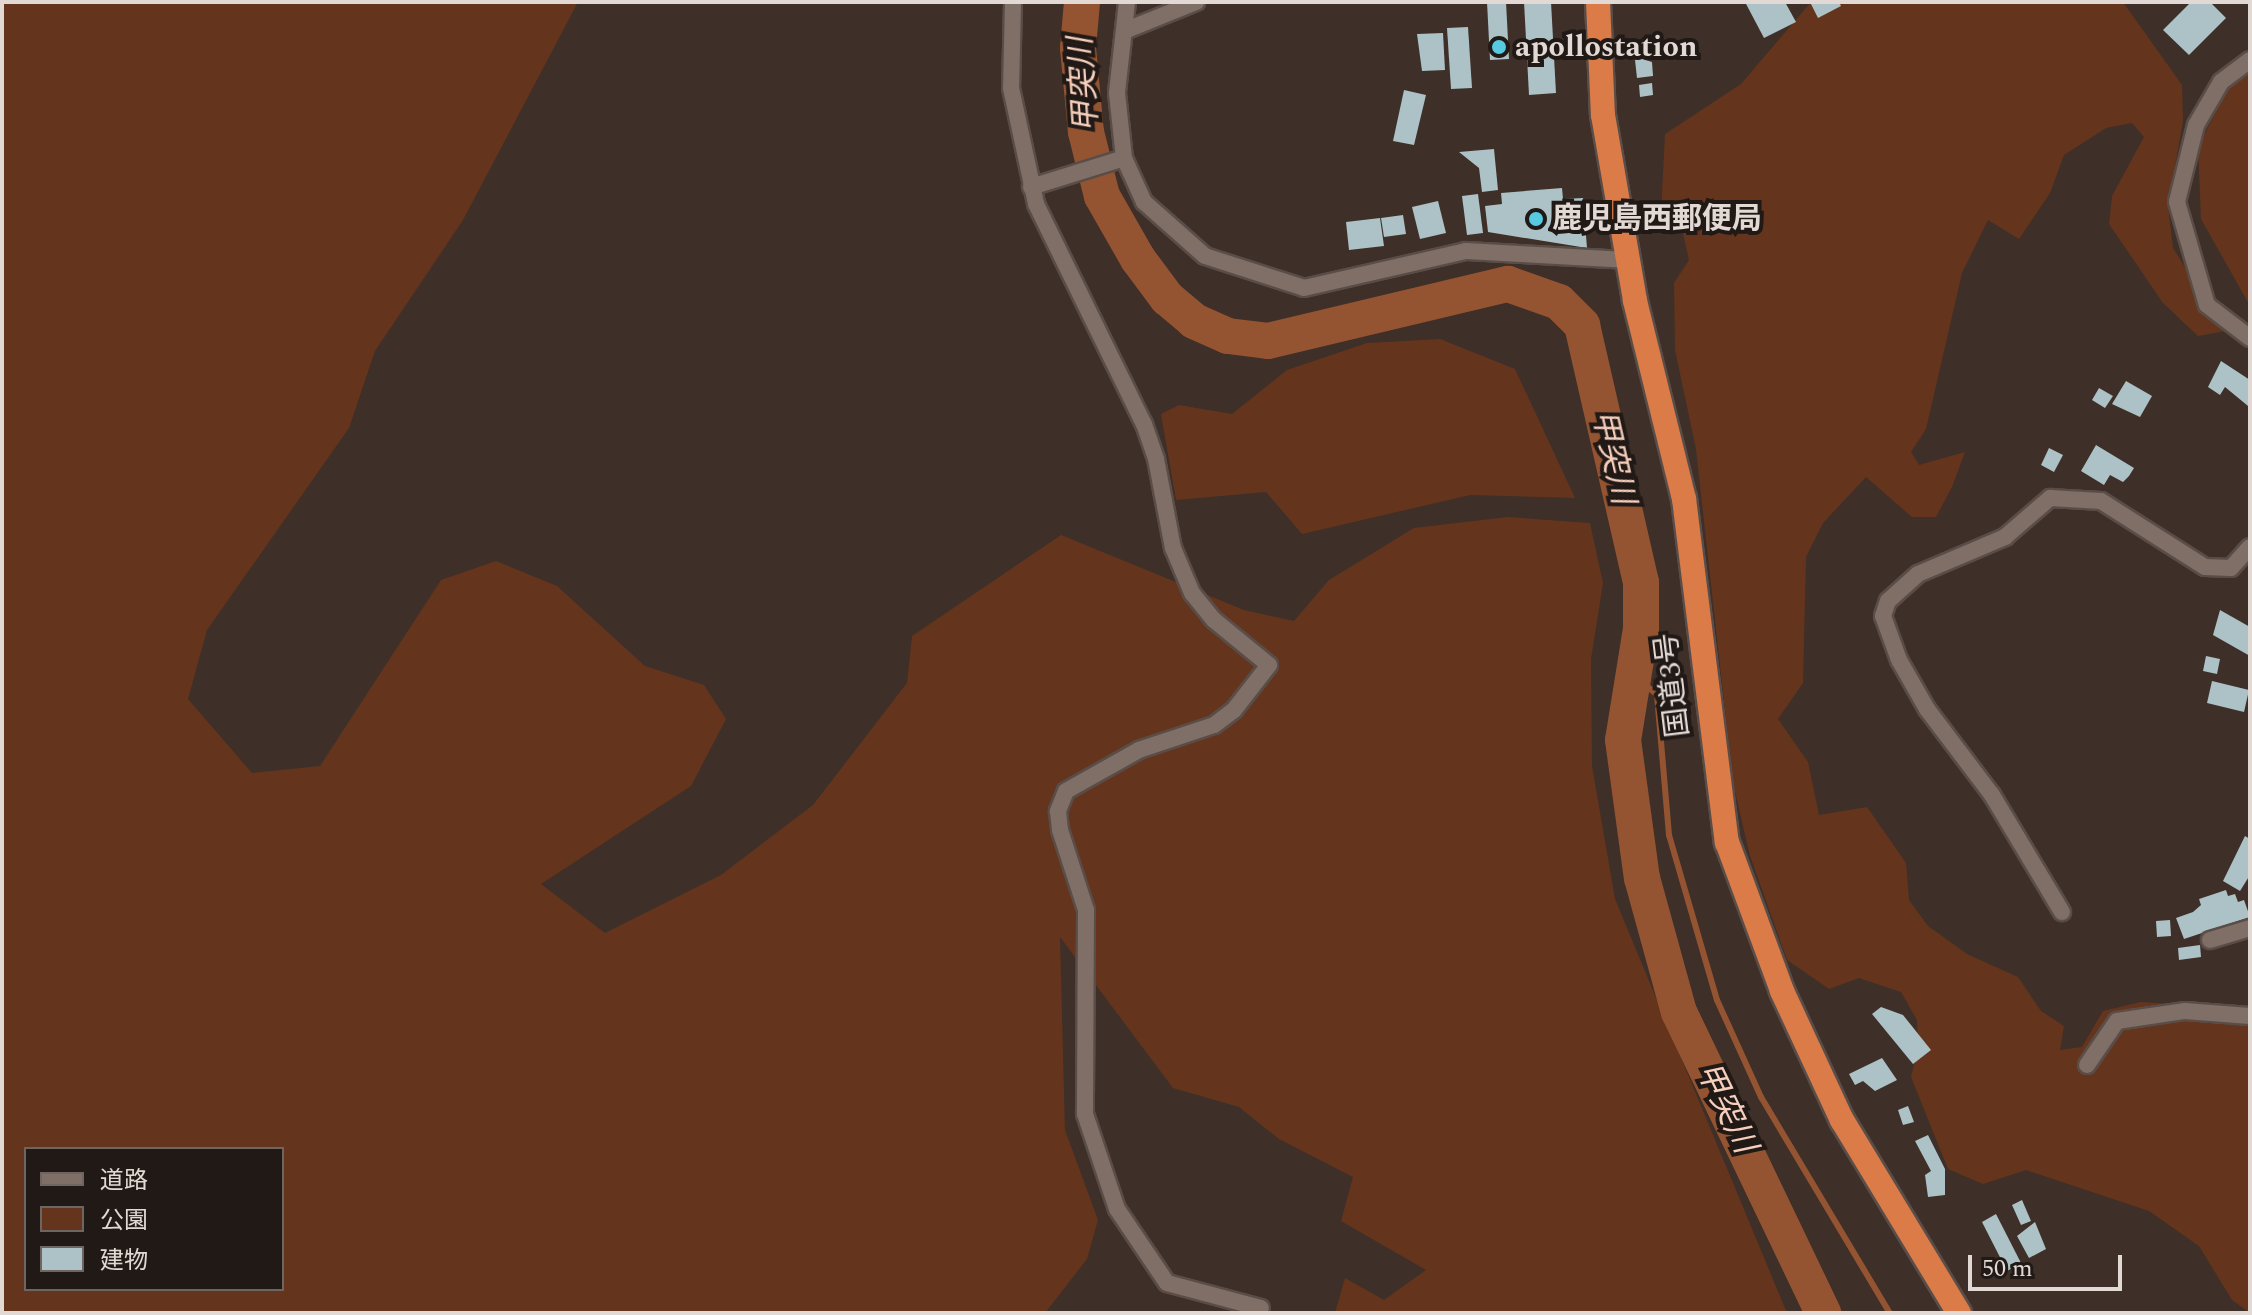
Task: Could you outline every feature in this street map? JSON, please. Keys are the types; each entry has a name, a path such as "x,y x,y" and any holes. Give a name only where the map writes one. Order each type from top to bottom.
{"highway":[{"name":"国道3号","path":"1598,2 1603,115 1626,260 1684,499 1719,798 1739,884 1842,1120 1959,1313"}],"street":[{"path":"1013,2 1011,88 1031,187 1090,323 1144,424 1156,459 1173,548 1192,593 1214,620 1269,665 1234,710 1214,725 1090,774 1066,791 1058,811 1086,910 1085,1114 1104,1179 1117,1209 1167,1283 1259,1311"},
{"path":"1127,2 1117,93 1124,158 1144,202 1205,256 1304,288 1466,251 1626,260"},
{"path":"1124,31 1196,2"},
{"path":"2250,60 2221,82 2196,125 2177,202 2207,305 2250,338"},
{"path":"1031,187 1124,158"},
{"path":"2062,912 1992,795 1927,709 1899,660 1883,616 1888,601 1918,574 2005,537 2050,498 2101,501 2205,567 2231,568 2250,547"},
{"path":"2210,940 2250,928"},
{"path":"2087,1065 2117,1021 2185,1011 2250,1016"}],"green space":[{"path":"2,2 578,2 463,220 375,351 349,428 207,630 188,699 252,773 320,766 441,580 496,561 557,586 645,666 704,685 726,719 691,786 541,884 605,933 721,875 813,805 907,683 912,636 1061,535 1244,610 1294,621 1329,580 1414,528 1508,517 1590,523 1603,583 1591,659 1592,766 1615,899 1787,1313 1335,1313 1345,1278 1384,1300 1426,1270 1341,1221 1353,1177 1279,1139 1239,1107 1173,1088 1060,937 1065,1130 1098,1220 1087,1259 1045,1313 2,1313"},
{"path":"1811,2 2123,2 2182,85 2183,121 2168,206 2173,248 2225,331 2198,336 2163,303 2109,224 2112,196 2144,137 2132,123 2106,128 2064,155 2050,193 2019,239 1988,220 1962,273 1926,429 1911,452 1919,465 1965,452 1952,487 1936,517 1912,517 1866,477 1823,523 1806,557 1803,683 1778,719 1808,762 1819,815 1867,807 1906,863 1909,900 1928,926 1967,954 2018,977 2041,1011 2064,1026 2060,1050 2082,1047 2103,1011 2141,1002 2250,1009 2250,1313 2232,1300 2199,1246 2149,1211 2026,1170 1983,1184 1948,1169 1911,1077 1918,1048 1917,1020 1901,992 1859,978 1829,989 1787,960 1750,856 1733,783 1696,449 1675,350 1674,283 1689,260 1682,229 1660,232 1665,134 1741,84"},
{"path":"2250,57 2250,306 2201,219 2198,148 2237,68"},
{"path":"1440,339 1515,369 1575,498 1470,495 1302,534 1266,492 1176,500 1161,414 1179,405 1232,414 1287,370 1367,343"}],"building":[{"path":"1487,2 1506,2 1509,59 1490,60"},
{"path":"1524,2 1551,2 1556,93 1529,95"},
{"path":"1745,2 1785,2 1796,22 1764,38"},
{"path":"1810,2 1839,2 1841,6 1818,18"},
{"path":"2191,2 2210,2 2226,18 2189,55 2163,30"},
{"path":"1468,27 1472,88 1451,89 1447,28"},
{"path":"1443,33 1445,70 1422,71 1417,34"},
{"path":"1635,60 1652,62 1653,76 1637,78"},
{"path":"1652,83 1653,95 1640,97 1639,85"},
{"path":"1404,90 1426,95 1414,145 1393,141"},
{"path":"1494,149 1498,190 1482,192 1479,168 1459,152"},
{"name":"鹿児島西郵便局","path":"1562,188 1563,199 1583,198 1587,248 1488,232 1485,206 1502,204 1501,193"},
{"path":"1478,194 1483,233 1467,235 1462,196"},
{"path":"1438,201 1446,233 1420,239 1412,207"},
{"path":"1403,215 1406,234 1384,237 1381,218"},
{"path":"1380,218 1384,246 1349,250 1346,222"},
{"path":"2221,361 2250,380 2248,406 2225,387 2220,395 2208,387"},
{"path":"2126,381 2152,396 2140,417 2112,404"},
{"path":"2099,388 2113,396 2105,408 2092,400"},
{"path":"2096,445 2134,468 2123,482 2110,475 2104,485 2081,471"},
{"path":"2049,448 2063,455 2054,472 2041,465"},
{"path":"2220,610 2250,627 2250,656 2213,635"},
{"path":"2206,656 2220,659 2217,674 2203,671"},
{"path":"2212,681 2249,690 2244,712 2207,703"},
{"path":"2245,836 2250,839 2250,875 2240,891 2223,881"},
{"path":"2226,890 2228,896 2235,894 2238,902 2244,900 2250,917 2184,939 2176,918 2193,912 2201,905 2199,899"},
{"path":"2170,920 2171,936 2157,937 2156,921"},
{"path":"2200,945 2201,957 2179,960 2178,948"},
{"path":"1881,1007 1903,1015 1931,1050 1913,1064 1872,1014"},
{"path":"1882,1058 1897,1080 1875,1091 1863,1081 1855,1085 1849,1074"},
{"path":"1908,1106 1914,1122 1903,1125 1898,1110"},
{"path":"1928,1135 1945,1169 1945,1195 1928,1197 1925,1175 1931,1171 1915,1141"},
{"path":"2022,1200 2031,1221 2021,1225 2012,1205"},
{"path":"1996,1214 2021,1263 2007,1271 1982,1222"},
{"path":"2035,1222 2046,1249 2029,1258 2017,1236"}],"waterway":[{"name":"甲突川","path":"1082,2 1078,48 1086,132 1102,196 1138,259 1167,298 1194,321 1228,336 1268,341 1508,284 1559,302 1582,325 1641,582 1641,629 1623,740 1642,878 1679,1012 1823,1313"},
{"path":"1633,674 1657,695 1669,835 1717,1000 1761,1097 1890,1313"}],"place":[{"name":"apollostation","path":"1499,47"},
{"name":"鹿児島西郵便局","path":"1536,219"}]}
